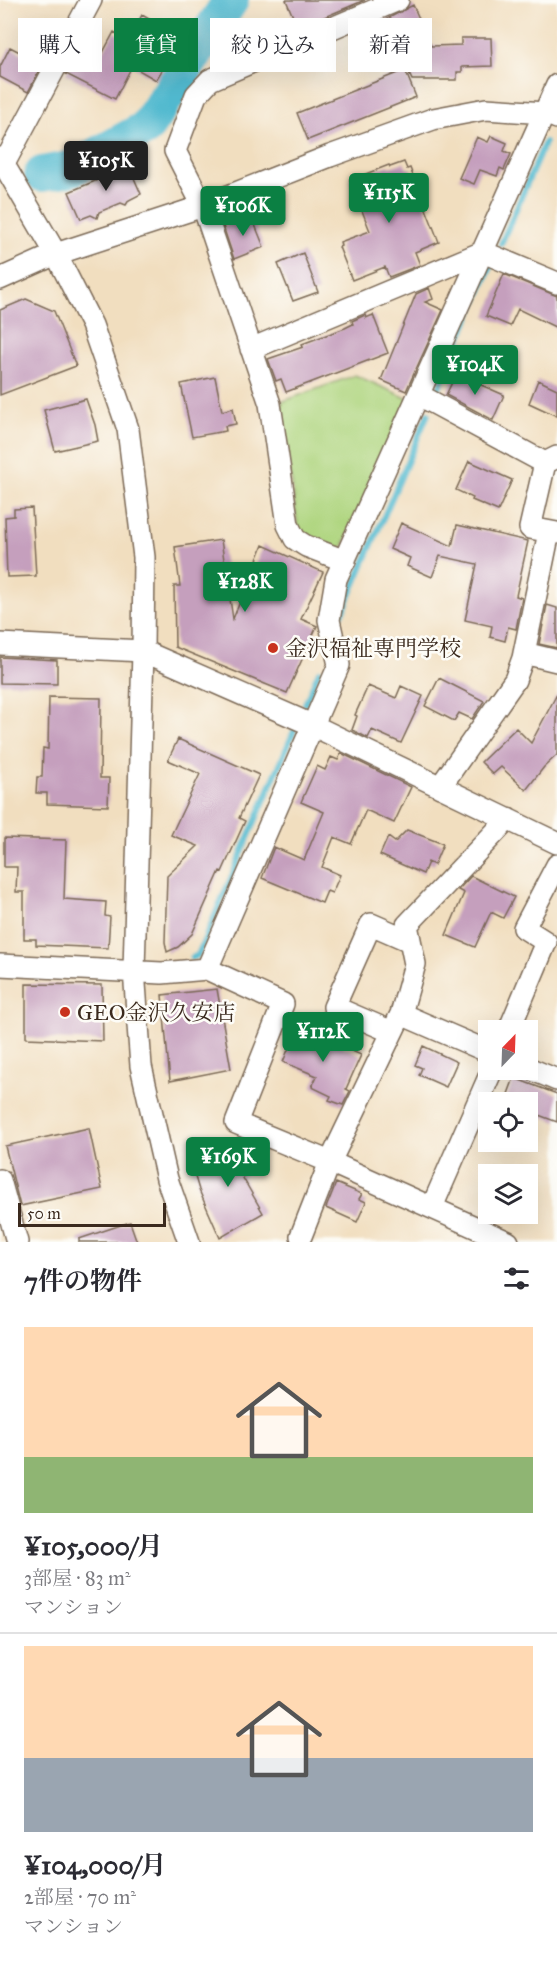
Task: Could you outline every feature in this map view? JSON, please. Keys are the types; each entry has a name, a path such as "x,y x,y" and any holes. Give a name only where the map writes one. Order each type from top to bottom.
{"street":[{"path":"91,0 2,161 56,254 92,325 128,429 144,557 134,970 141,1066 167,1179 189,1242"},
{"path":"345,561 306,546 295,539 288,525 270,404 203,206 175,151 196,95 210,80 398,0"},
{"path":"207,969 339,665 329,620 336,579 483,252 551,116 557,85"},
{"path":"0,279 56,254 203,206 330,156 433,119 486,109 551,116"},
{"path":"251,349 483,252 557,284"},
{"path":"419,395 551,460 530,528 553,533 515,680 440,787"},
{"path":"0,644 143,651 312,726 557,843"},
{"path":"524,652 557,661"},
{"path":"302,1240 330,1162 396,1023 415,964 407,925 508,819"},
{"path":"514,1020 552,944 524,928 557,865"},
{"path":"410,941 370,924 334,1007 396,1023 478,1049"},
{"path":"0,965 162,973 207,969 283,1004 236,1123 330,1162 508,1242"},
{"path":"538,1072 557,1080"},
{"path":"432,1208 488,1080"},
{"path":"0,1180 17,1242"}],"green space":[{"path":"355,375 409,399 340,553 314,544 298,529 281,402"}],"building":[{"path":"286,0 365,0 322,18 294,18"},
{"path":"413,5 419,18 389,18"},
{"path":"114,32 114,72 129,72 115,99 66,74 67,72 102,72 102,54"},
{"path":"461,38 491,38 492,66 462,67 462,72 457,72 457,80 412,80 408,72 432,72 432,46 461,45"},
{"path":"10,47 18,51 18,72 39,72 28,92 0,77 0,67"},
{"path":"142,72 161,72 156,80"},
{"path":"400,72 406,72 416,97 308,140 297,113"},
{"path":"491,136 507,143 504,151 511,154 504,170 500,168 497,176 480,170 474,184 459,178 477,137 488,142"},
{"path":"127,162 141,194 129,200 126,205 121,203 99,212 97,218 91,215 81,219 69,192 114,173 112,169"},
{"path":"404,162 407,169 410,168 439,242 415,252 420,265 389,277 385,267 352,280 339,247 340,242 370,231 350,180 389,165 390,167"},
{"path":"251,215 264,247 234,259 223,226"},
{"path":"303,253 318,292 293,301 278,264"},
{"path":"504,274 557,296 557,328 518,309 510,326 486,316"},
{"path":"429,288 433,299 425,302 443,310 406,391 381,380 416,294"},
{"path":"26,299 54,311 76,366 0,395 0,310"},
{"path":"365,315 366,318 373,315 388,353 286,392 281,379 276,381 268,359 303,347 302,344 345,328 353,324 352,321"},
{"path":"456,374 504,395 493,420 446,395"},
{"path":"215,377 222,411 233,408 236,424 225,426 226,431 192,437 181,384"},
{"path":"538,380 557,389 557,416 529,403"},
{"path":"86,399 98,441 55,451 44,410"},
{"path":"469,461 512,480 498,511 456,490"},
{"path":"32,508 36,576 7,577 5,517 14,516 14,509"},
{"path":"401,523 452,546 457,525 528,541 516,596 522,598 516,629 508,627 505,641 490,637 492,626 465,620 477,564 440,556 432,577 407,566 410,558 390,549"},
{"path":"221,540 233,619 263,545 323,572 301,619 317,626 287,693 175,647 174,586 180,586 175,547"},
{"path":"547,605 557,608 557,648 539,644"},
{"path":"0,657 57,660 57,684 0,683"},
{"path":"439,678 484,701 472,719 459,713 454,721 425,706"},
{"path":"368,686 396,698 401,686 423,696 401,743 372,730 368,738 352,730 357,716 355,715"},
{"path":"557,694 557,755 526,790 501,767 493,774 481,762 516,728 531,743"},
{"path":"49,697 101,698 100,778 109,778 108,806 47,804 47,793 36,793 37,777 42,777 43,748 48,749"},
{"path":"178,739 259,775 239,818 245,821 192,934 178,947 167,952 165,942 167,876 198,846 171,835 200,774 168,760"},
{"path":"341,753 411,787 394,823 366,810 351,844 334,837 322,867 340,875 332,893 327,891 322,903 262,878 274,847 304,860 324,812 301,802 317,766 325,770 331,757 338,760"},
{"path":"407,830 443,844 434,865 428,862 423,874 380,855 388,837 395,842"},
{"path":"4,838 66,840 64,899 106,902 105,916 110,917 108,948 36,945 36,939 24,939 24,892 16,892 17,867 4,867"},
{"path":"471,876 514,897 503,918 491,912 475,947 446,935 464,893 458,890"},
{"name":"GEO金沢久安店","path":"26,984 102,985 103,1041 26,1038"},
{"path":"217,989 231,1069 170,1081 162,995"},
{"path":"300,1027 361,1055 346,1089 350,1091 343,1105 329,1100 331,1096 312,1087 317,1076 283,1062 297,1028"},
{"path":"423,1046 457,1062 446,1087 419,1075 422,1068 415,1065"},
{"path":"513,1080 519,1080 557,1094 557,1122 538,1115 538,1092 509,1092"},
{"path":"89,1128 102,1189 20,1206 5,1146"},
{"path":"240,1138 257,1146 243,1178 263,1213 220,1238 199,1190 192,1167 197,1165 196,1162 235,1149"},
{"path":"336,1183 362,1194 359,1199 366,1202 357,1222 326,1208"},
{"path":"130,1222 137,1242 79,1242 79,1239"}],"waterway":[{"path":"42,174 74,168 146,128 231,0"},
{"path":"501,244 545,142"},
{"path":"435,397 492,264"},
{"path":"342,614 428,414"},
{"path":"305,704 319,671"},
{"path":"192,958 198,955 294,731"}],"place":[{"name":"金沢福祉専門学校","path":"273,648"},
{"name":"GEO金沢久安店","path":"65,1012"}]}
